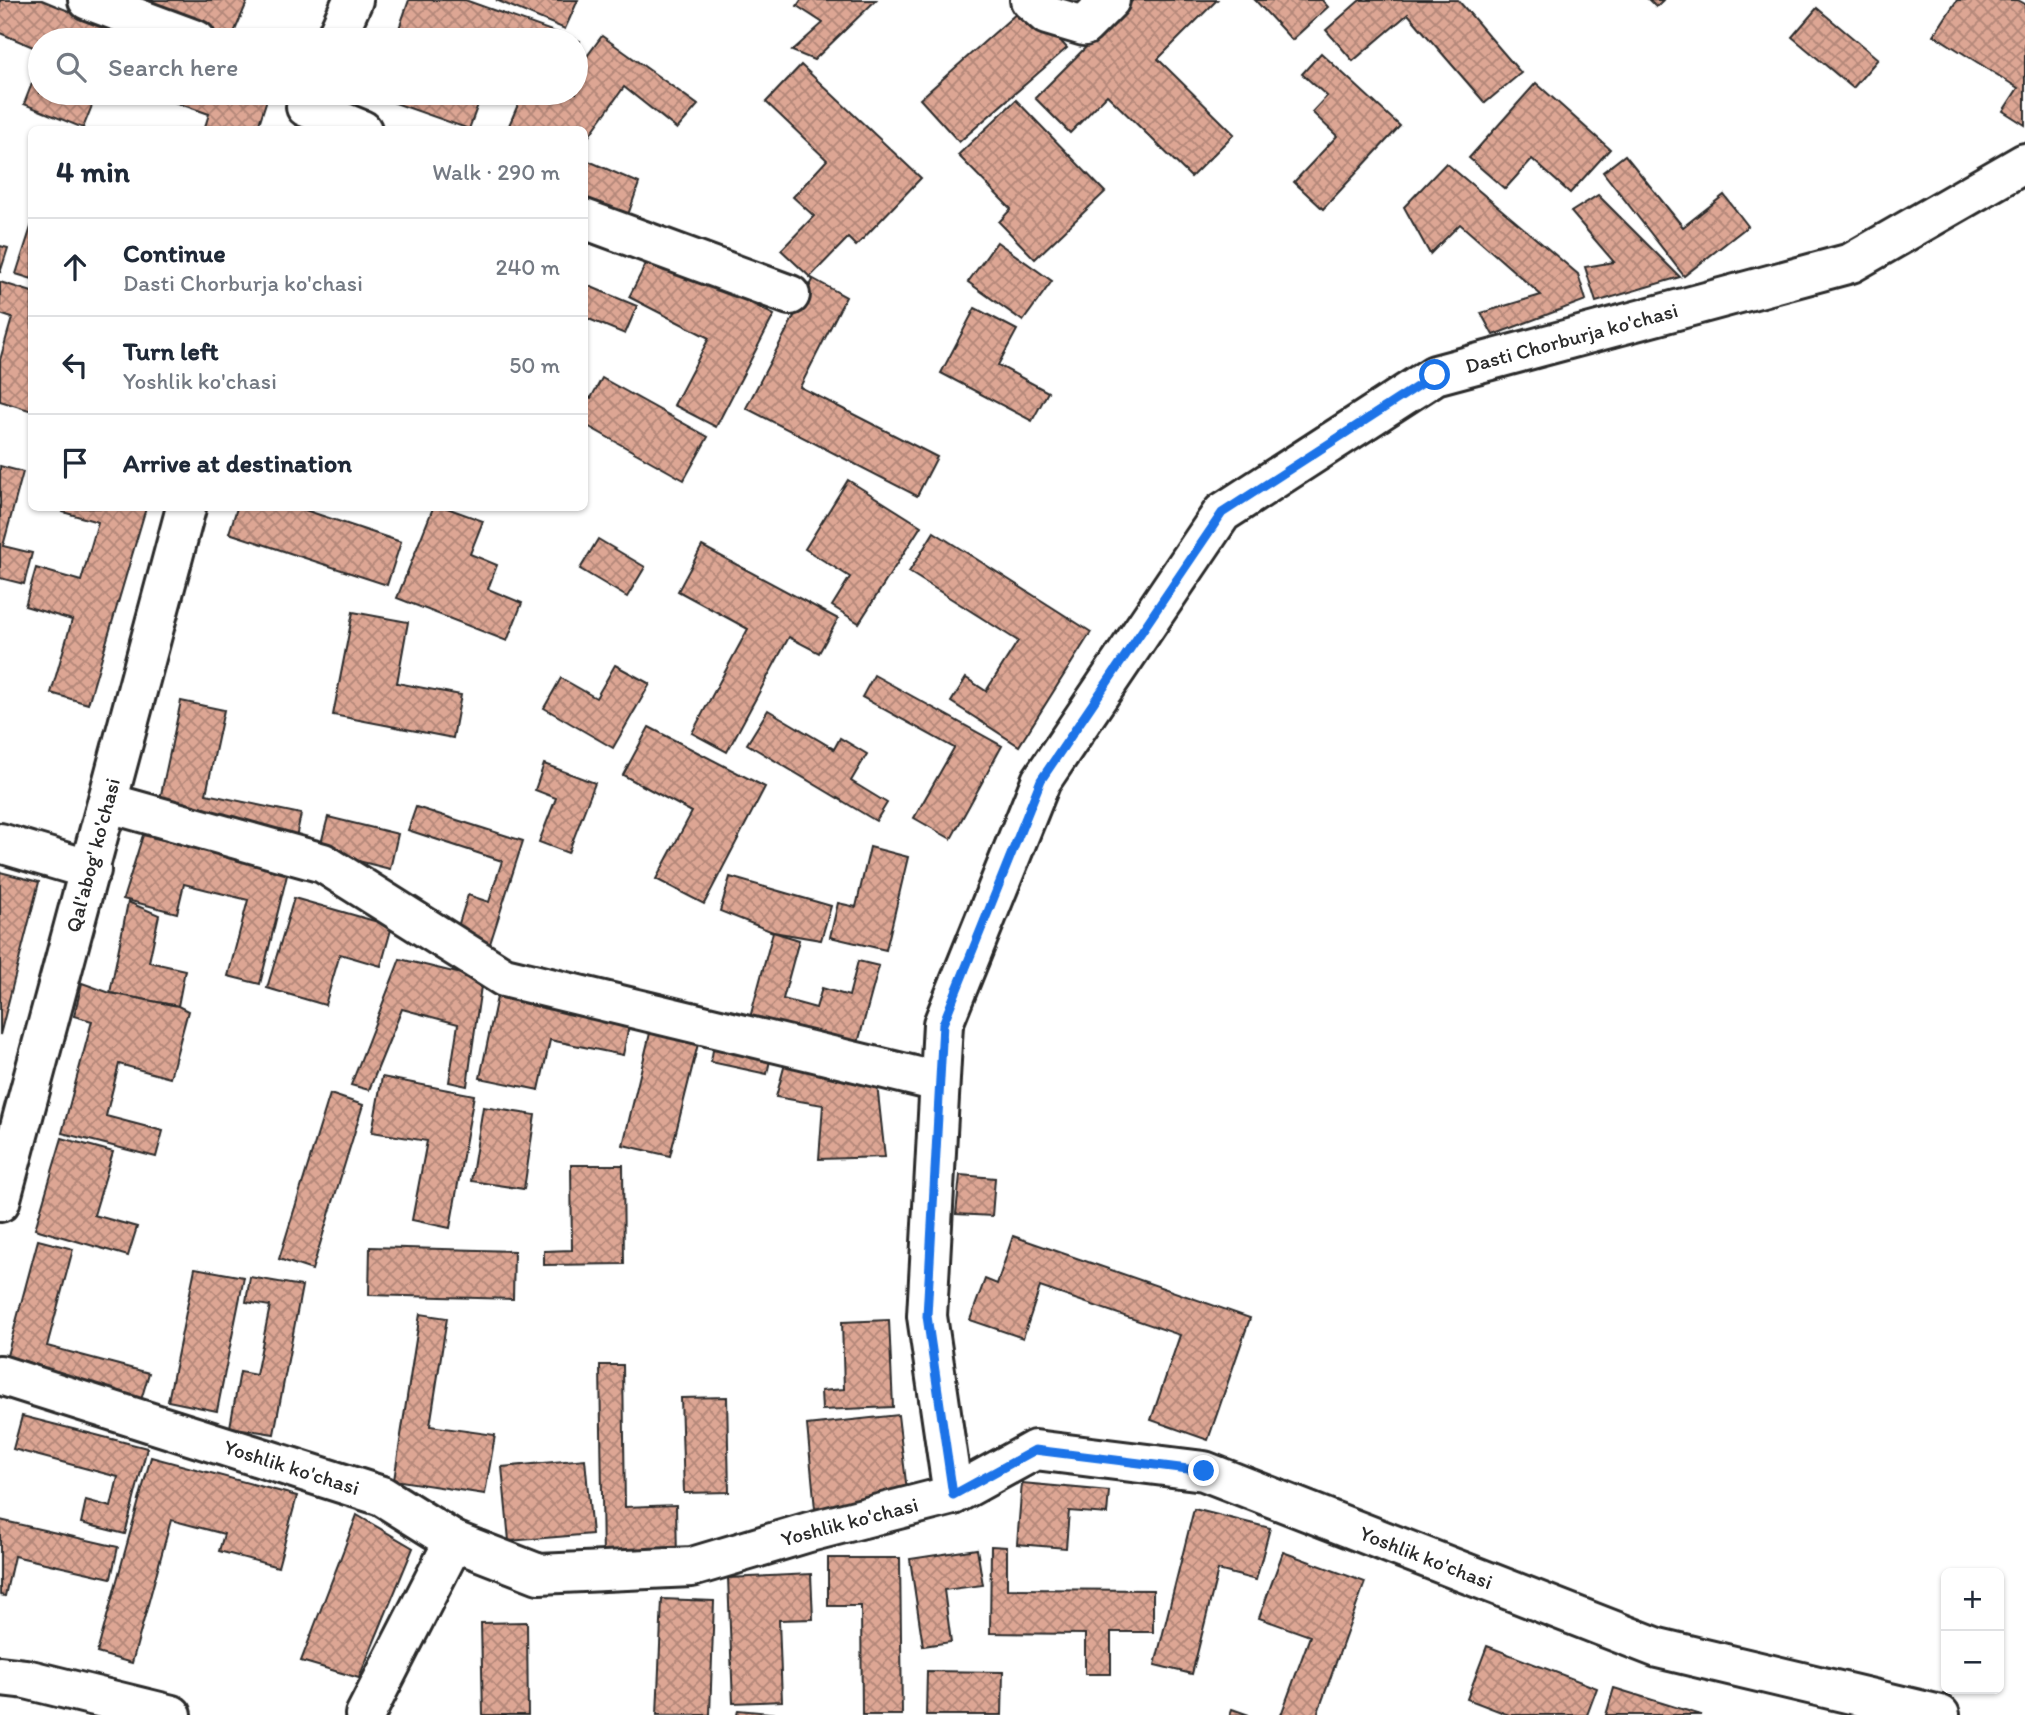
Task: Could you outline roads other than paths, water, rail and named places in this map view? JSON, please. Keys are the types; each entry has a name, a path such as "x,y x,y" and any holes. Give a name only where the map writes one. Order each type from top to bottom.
{"street":[{"path":"88,0 164,28"},
{"path":"340,28 353,0"},
{"path":"1030,0 1047,15 1084,26 1110,0"},
{"path":"305,110 351,126"},
{"name":"Dasti Chorburja ko'chasi","path":"953,1495 927,1316 943,1024 1041,780 1222,513 1435,375 1851,263 2025,163"},
{"path":"588,220 790,295"},
{"name":"Qal'abog' ko'chasi","path":"0,1202 185,511"},
{"path":"109,803 323,863 504,977 939,1082"},
{"path":"0,843 91,870"},
{"name":"Yoshlik ko'chasi","path":"0,1375 382,1496 454,1541 539,1574 692,1567 809,1532 953,1495 1035,1450 1204,1471 1658,1648 1940,1715"},
{"path":"365,1715 454,1541"},
{"path":"0,1676 26,1679 172,1715"}]}
